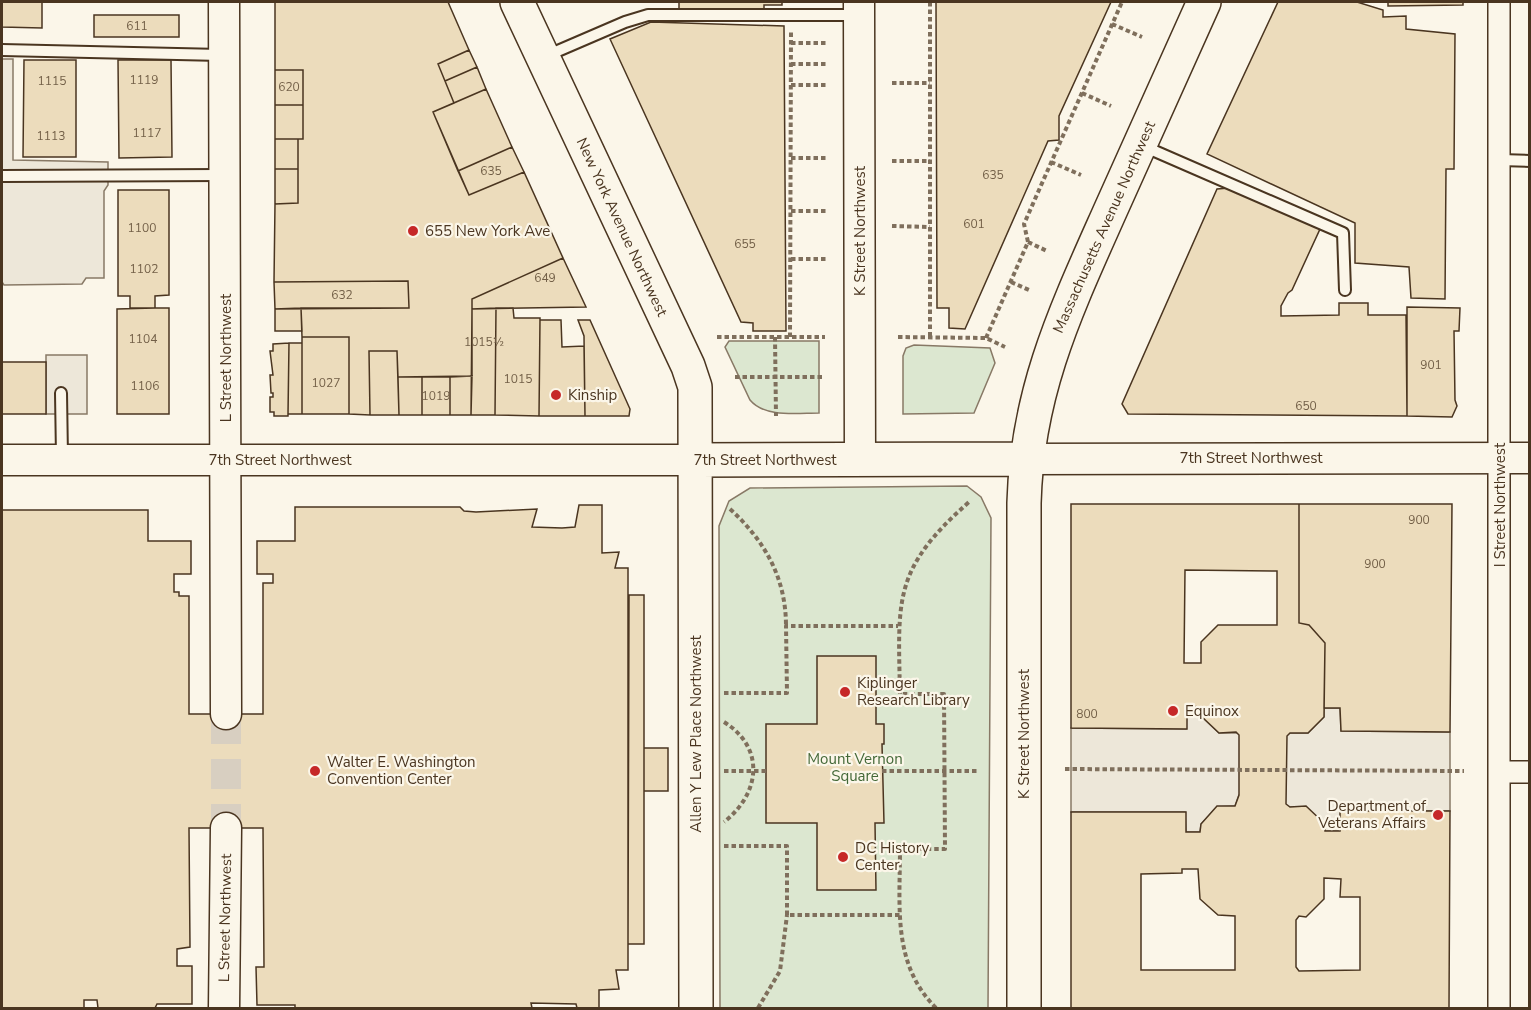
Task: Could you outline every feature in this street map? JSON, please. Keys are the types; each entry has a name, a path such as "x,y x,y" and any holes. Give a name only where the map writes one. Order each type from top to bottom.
{"main road":[{"name":"L Street Northwest","path":"224,2 226,714"},
{"name":"New York Avenue Northwest","path":"517,2 688,366 695,387 696,460"},
{"name":"Massachusetts Avenue Northwest","path":"1025,459 1033,411 1051,348 1204,2"},
{"name":"K Street Northwest","path":"859,8 861,460"},
{"name":"7th Street Northwest","path":"2,460 1515,458"},
{"name":"K Street Northwest","path":"1024,1008 1025,459"},
{"name":"Allen Y Lew Place Northwest","path":"696,460 696,1008"},
{"name":"L Street Northwest","path":"224,1008 226,828"}],"street":[{"name":"I Street Northwest","path":"1498,1008 1500,772 1515,458 1500,160 1499,2"},
{"path":"1500,772 1530,772"}],"lane":[{"path":"543,57 625,22 648,15 790,15 859,8"},
{"path":"2,50 224,55"},
{"path":"1140,145 1343,233 1345,291"},
{"path":"1500,160 1530,160"},
{"path":"2,176 225,175"},
{"path":"62,393 62,460"}],"path":[{"path":"930,2 930,337"},
{"path":"986,338 1028,243 1024,224 1122,2"},
{"path":"790,15 790,337"},
{"path":"1112,24 1142,37"},
{"path":"790,43 827,43"},
{"path":"790,64 827,64"},
{"path":"892,83 930,83"},
{"path":"790,86 827,85"},
{"path":"1082,93 1111,106"},
{"path":"790,158 827,158"},
{"path":"892,161 930,161"},
{"path":"1051,162 1081,176"},
{"path":"790,211 827,211"},
{"path":"892,226 930,227"},
{"path":"1028,243 1047,251"},
{"path":"790,259 827,259"},
{"path":"1011,282 1029,291"},
{"path":"717,337 825,337"},
{"path":"775,337 776,416"},
{"path":"898,337 986,338 1005,347"},
{"path":"735,377 825,377"},
{"path":"936,1008 923,994 907,966 902,949 900,849 945,849 944,694 900,694 898,626 900,599 908,575 933,537 969,502"},
{"path":"724,693 787,693 786,626 782,587 773,563 748,527 730,509"},
{"path":"786,626 898,626"},
{"path":"724,722 745,739 754,771 745,802 724,822"},
{"path":"1065,769 1464,771"},
{"path":"724,771 766,771"},
{"path":"882,771 977,771"},
{"path":"724,846 787,846 787,915 780,971 758,1008"},
{"path":"787,915 900,915"}],"green space":[{"path":"729,341 819,341 819,413 773,412 756,406 750,400 725,347"},
{"path":"914,345 990,348 995,363 974,413 903,414 903,356 906,348"},
{"name":"Mount Vernon Square","path":"967,486 981,497 991,518 988,1008 720,1008 719,526 729,501 750,488"}],"shaded area":[{"path":"2,59 13,59 13,160 108,162 108,185 104,191 104,278 86,278 82,284 4,285 2,282"},
{"path":"46,355 87,355 87,414 46,414"},
{"path":"1187,706 1201,707 1201,716 1219,733 1308,733 1324,717 1324,708 1340,708 1341,731 1450,732 1450,811 1341,811 1340,831 1325,831 1306,807 1290,807 1239,795 1235,806 1217,807 1201,824 1200,832 1186,832 1185,812 1071,812 1071,728 1186,729"}],"building":[{"path":"2,2 42,2 42,28 2,27"},
{"name":"655 New York Ave","path":"275,2 448,2 469,50 438,64 454,103 433,112 469,195 524,172 563,258 472,299 472,376 398,377 397,351 369,351 370,415 349,414 349,337 302,337 301,308 409,308 408,281 274,282 275,204 298,203 298,139 303,139 303,70 275,70"},
{"path":"679,2 782,2 782,5 764,5 764,11 679,11"},
{"path":"936,2 1111,2 1059,116 1059,140 1048,141 965,329 949,328 949,308 937,308"},
{"path":"1278,2 1357,2 1383,10 1383,17 1406,16 1406,29 1455,34 1454,169 1446,169 1445,299 1411,298 1409,267 1355,263 1355,223 1207,154"},
{"path":"1388,2 1463,2 1463,5 1388,6"},
{"path":"94,15 179,15 179,37 94,37"},
{"path":"651,22 784,26 786,331 753,331 753,323 741,322 610,39"},
{"path":"469,50 477,67 445,81 438,64"},
{"path":"24,60 76,60 76,157 23,157"},
{"path":"118,60 171,60 172,157 119,158"},
{"path":"477,67 486,89 454,103 445,81"},
{"path":"275,70 303,70 303,105 275,105"},
{"path":"486,89 512,147 458,171 433,112"},
{"path":"275,105 303,105 303,139 275,139"},
{"path":"275,139 298,139 298,169 275,169"},
{"path":"512,147 524,172 469,195 458,171"},
{"path":"275,169 298,169 298,203 275,204"},
{"path":"1229,188 1320,229 1292,290 1281,306 1281,316 1339,315 1339,303 1368,303 1368,315 1406,315 1407,416 1128,414 1122,404 1217,189"},
{"path":"118,190 169,190 169,295 155,296 155,308 130,308 130,296 118,296"},
{"path":"563,258 586,307 472,309 472,299"},
{"path":"408,281 409,308 275,309 274,282"},
{"path":"1407,307 1460,308 1459,331 1454,331 1457,406 1452,417 1407,416"},
{"path":"169,308 169,414 117,414 117,309"},
{"path":"301,308 302,331 275,331 275,309"},
{"path":"496,308 495,415 471,415 472,309"},
{"path":"496,308 513,308 514,318 540,318 539,416 495,415"},
{"path":"540,320 561,320 562,347 584,346 585,416 539,416"},
{"path":"578,320 590,320 630,409 629,416 585,416 584,336"},
{"path":"302,337 349,337 349,414 302,414"},
{"path":"289,343 302,343 302,414 288,414"},
{"path":"289,343 288,416 274,416 274,412 270,412 270,397 273,397 273,393 271,393 270,375 273,375 270,351 273,351 273,344"},
{"path":"369,351 397,351 399,415 370,415"},
{"path":"2,362 46,362 46,414 2,414"},
{"path":"472,376 471,415 450,415 450,377"},
{"path":"398,377 422,377 422,415 399,415"},
{"path":"422,377 450,377 450,415 422,415"},
{"path":"1071,504 1299,504 1299,623 1309,625 1325,643 1324,717 1308,733 1290,733 1287,736 1286,804 1290,807 1306,806 1325,824 1325,831 1340,831 1340,811 1450,811 1449,1008 1071,1008 1071,812 1186,812 1186,832 1200,832 1201,824 1217,806 1235,806 1239,795 1239,735 1236,732 1219,733 1201,716 1201,707 1187,706 1187,729 1071,728","holes":["1185,570 1277,571 1277,625 1218,625 1201,642 1201,663 1184,663","1182,869 1198,869 1200,899 1218,915 1235,916 1235,970 1141,970 1141,874 1182,873","1324,878 1341,879 1340,897 1360,897 1360,970 1299,971 1296,967 1296,920 1299,916 1306,917 1324,899"]},
{"path":"1299,504 1452,504 1450,732 1341,731 1340,708 1324,708 1325,643 1309,625 1299,623"},
{"name":"Walter E. Washington Convention Center","path":"579,505 602,505 602,553 619,552 615,568 628,568 628,970 616,970 619,989 599,990 599,1008 577,1008 576,1004 531,1003 532,1008 295,1008 295,1005 257,1005 256,967 264,967 263,828 189,828 190,947 177,949 177,966 192,966 192,1004 157,1004 155,1008 98,1008 97,1000 84,1000 84,1008 2,1008 2,510 148,510 148,541 191,541 191,574 174,574 174,592 179,592 179,596 189,596 189,714 263,714 263,583 273,583 273,574 257,574 257,541 295,541 295,507 460,507 464,511 476,512 537,509 532,527 562,528 575,527"},
{"path":"629,595 644,595 644,944 628,944"},
{"path":"817,656 876,656 876,724 884,724 884,744 882,744 884,823 875,823 876,890 817,890 817,823 766,823 766,724 817,724"},
{"path":"644,748 668,748 668,791 644,791"}],"tunnel":[{"path":"226,714 226,828"}],"place":[{"name":"655 New York Ave","path":"413,231"},
{"name":"Kinship","path":"556,395"},
{"name":"Kiplinger Research Library","path":"845,692"},
{"name":"Equinox","path":"1173,711"},
{"name":"Walter E. Washington Convention Center","path":"315,771"},
{"name":"Department of Veterans Affairs","path":"1438,815"},
{"name":"DC History Center","path":"843,857"}]}
